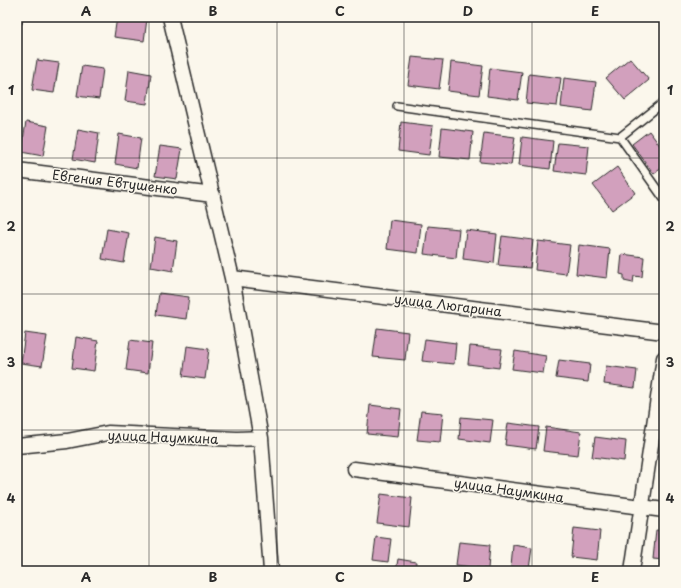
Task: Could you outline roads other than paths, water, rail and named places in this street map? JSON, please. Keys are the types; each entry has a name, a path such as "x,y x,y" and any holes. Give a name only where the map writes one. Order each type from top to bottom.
{"street":[{"path":"170,17 232,278 261,438 271,571"},
{"name":"Евгения Евтушенко","path":"17,170 213,195"},
{"name":"улица Люгарина","path":"232,278 664,332"},
{"path":"632,571 664,358"},
{"name":"улица Наумкина","path":"17,446 67,441 108,433 237,439 261,438"},
{"name":"улица Наумкина","path":"354,469 664,510"}],"lane":[{"path":"397,106 620,137 664,102"},
{"path":"620,137 664,199"}]}
